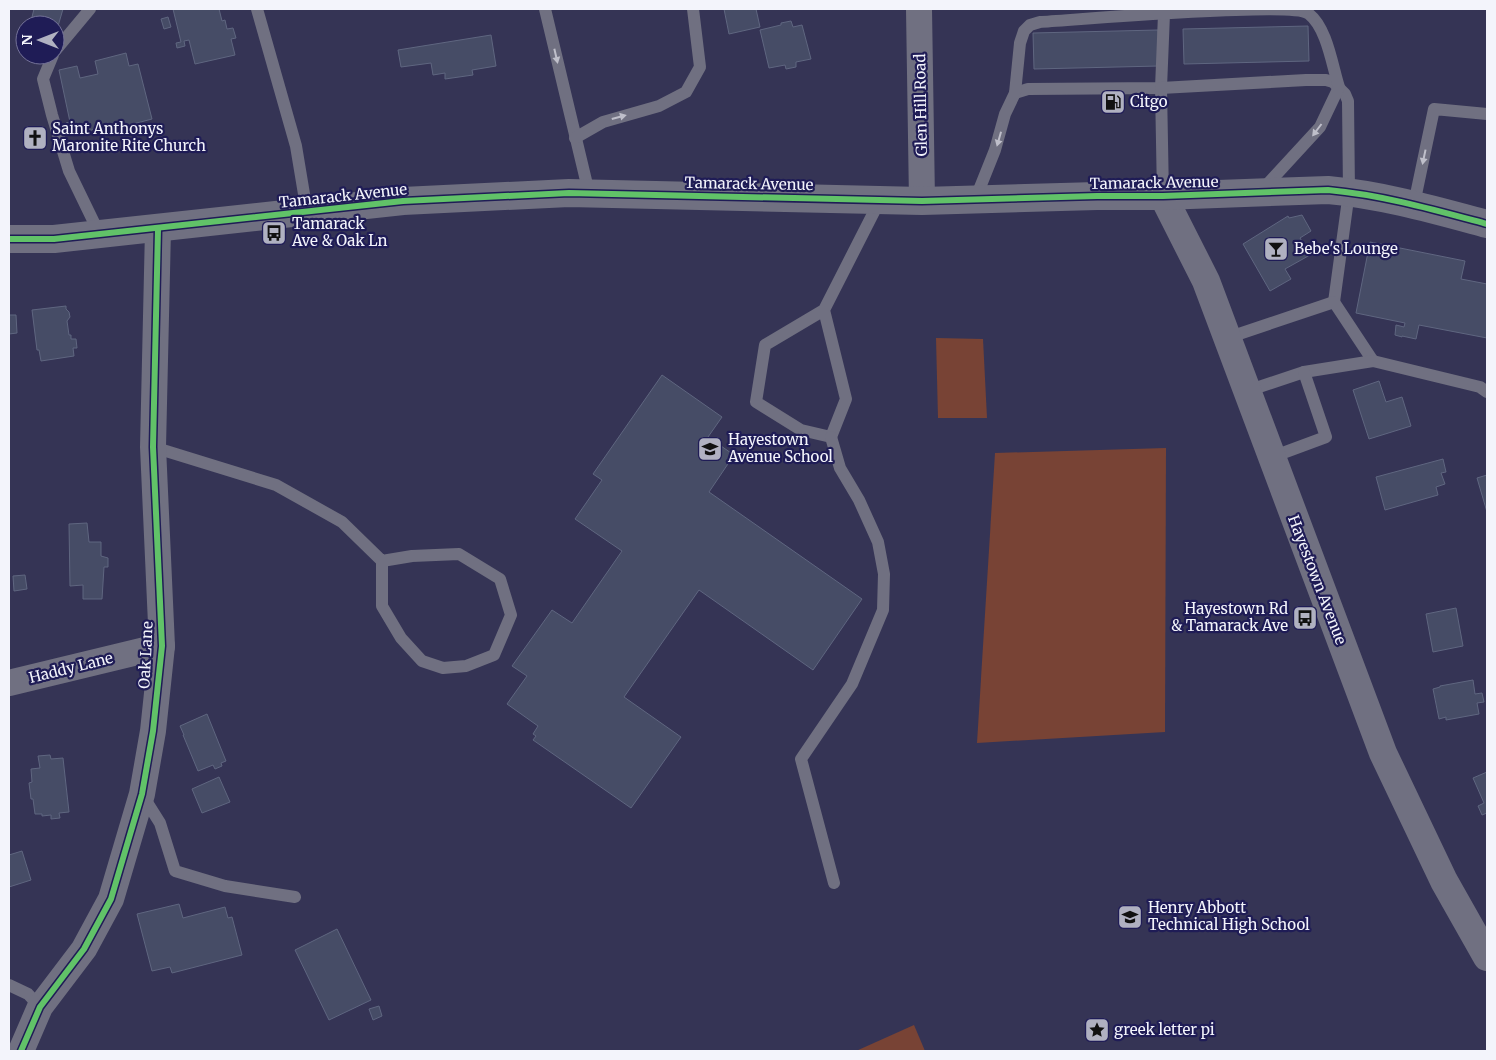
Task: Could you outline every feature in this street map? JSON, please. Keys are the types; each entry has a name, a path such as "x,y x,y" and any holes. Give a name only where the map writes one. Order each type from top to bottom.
{"street":[{"name":"Glen Hill Road","path":"919,9 922,201"},
{"name":"Tamarack Avenue","path":"9,239 54,239 100,235 403,201 589,193 922,201 1163,196 1328,190 1414,204 1487,224"},
{"name":"Hayestown Avenue","path":"1163,196 1206,281 1383,754 1444,881 1487,957"},
{"name":"Oak Lane","path":"21,1051 40,1007 84,949 111,899 142,794 153,731 162,646 153,447 158,229"},
{"name":"Haddy Lane","path":"9,683 162,646"}],"lane":[{"path":"65,38 90,9"},
{"path":"257,9 296,146 307,212"},
{"path":"545,9 589,193"},
{"path":"575,138 603,122 659,106 686,92 700,66 693,9"},
{"path":"975,200 995,150 1005,114 1015,93 1020,43 1024,31 1030,25 1040,22 1164,14 1272,9 1297,10 1308,13 1317,23 1323,34 1339,87 1320,127 1259,193"},
{"path":"1163,196 1161,88 1164,14"},
{"path":"49,65 43,78 52,115 70,172 100,235"},
{"path":"1015,93 1028,89 1161,88 1306,80 1333,82 1345,94 1348,101 1349,192 1334,302 1373,361"},
{"path":"1414,204 1434,109 1487,114"},
{"path":"831,437 801,430 756,402 765,345 824,310 880,200"},
{"path":"1227,338 1334,302"},
{"path":"824,310 846,399 831,437 840,468 859,500 878,542 884,574 883,610 852,684 801,759 834,883"},
{"path":"1247,391 1304,372 1373,361 1480,387 1487,392"},
{"path":"1272,457 1326,437 1304,372"},
{"path":"153,447 276,485 342,522 382,561 382,606 401,638 422,661 443,668 466,666 494,655 511,615 500,579 459,554 412,556 382,561"},
{"path":"142,794 160,823 175,871 225,886 295,897"},
{"path":"9,985 28,994 40,1007"}],"shaded area":[{"path":"936,338 983,339 987,418 938,418"},
{"path":"1166,448 1165,732 977,743 995,453"},
{"path":"914,1025 925,1051 856,1051"}],"building":[{"path":"34,9 63,9 61,15 32,15"},
{"path":"173,9 219,9 222,21 225,20 227,29 233,28 236,38 231,39 235,55 195,64 189,40 184,41 185,46 177,48 176,43 181,42"},
{"path":"724,9 756,9 760,27 729,34"},
{"path":"168,17 171,27 164,29 161,19"},
{"path":"791,21 793,27 802,25 811,59 796,62 796,67 786,69 785,65 769,68 760,30"},
{"path":"1308,26 1309,61 1184,64 1183,29"},
{"path":"1158,30 1159,66 1034,69 1033,33"},
{"path":"491,35 496,66 472,70 473,75 445,79 445,73 433,75 431,63 401,67 398,50"},
{"path":"126,53 129,66 138,64 152,119 99,133 97,127 92,130 79,131 80,133 69,135 66,123 70,122 59,70 77,66 80,78 98,74 95,61"},
{"name":"Bebe's Lounge","path":"1302,215 1311,231 1300,238 1310,255 1285,269 1291,279 1270,291 1243,244 1288,216 1289,218"},
{"path":"1370,242 1465,261 1461,279 1487,284 1487,338 1419,325 1416,339 1402,337 1395,335 1396,325 1404,327 1405,323 1356,313"},
{"path":"66,306 70,317 67,321 69,335 71,335 71,339 76,339 77,348 73,348 74,356 41,361 39,350 37,350 32,310"},
{"path":"9,315 16,315 17,333 9,334"},
{"path":"662,375 722,417 708,437 734,455 709,492 862,599 813,670 699,590 624,697 681,737 631,808 533,740 536,736 533,734 538,726 507,704 527,676 512,666 552,610 572,623 622,551 575,519 602,480 593,474"},
{"path":"1379,381 1386,402 1402,397 1411,426 1369,439 1353,390"},
{"path":"1443,459 1446,472 1441,473 1445,484 1436,487 1438,495 1385,510 1376,477"},
{"path":"1487,475 1487,512 1477,478"},
{"path":"87,523 89,542 101,542 101,556 108,558 108,567 104,567 102,599 83,599 83,585 70,586 69,524"},
{"path":"25,575 27,589 14,591 13,576"},
{"path":"1456,608 1463,646 1433,652 1426,614"},
{"path":"1473,680 1475,694 1482,693 1484,702 1477,703 1479,714 1446,720 1446,717 1439,719 1433,689"},
{"path":"207,714 226,761 221,763 222,766 215,769 213,765 198,771 180,726"},
{"path":"50,755 51,759 63,758 69,812 59,813 60,818 51,819 51,815 42,816 42,814 35,814 29,783 32,782 31,769 40,768 38,756"},
{"path":"1487,772 1487,813 1482,815 1478,806 1484,803 1473,778"},
{"path":"219,777 230,802 202,813 192,789"},
{"path":"22,851 31,880 9,887 9,855"},
{"path":"179,904 183,918 225,907 228,918 232,917 242,955 172,973 170,967 152,971 137,914"},
{"path":"337,929 371,1000 329,1020 295,950"},
{"path":"379,1006 382,1016 373,1020 369,1009"}],"cycle path":[{"path":"9,239 54,239 403,201 569,193 922,201 1163,196 1328,190 1389,199 1487,224"},
{"path":"21,1051 40,1007 84,949 111,899 142,794 153,731 162,646 153,447 158,229"}],"place":[{"name":"Citgo","path":"1113,102"},
{"name":"Saint Anthonys Maronite Rite Church","path":"35,138"},
{"name":"Tamarack Ave & Oak Ln","path":"274,233"},
{"name":"Bebe's Lounge","path":"1276,249"},
{"name":"Hayestown Avenue School","path":"710,449"},
{"name":"Hayestown Rd & Tamarack Ave","path":"1305,618"},
{"name":"Henry Abbott Technical High School","path":"1130,917"},
{"name":"greek letter pi","path":"1097,1030"}]}
